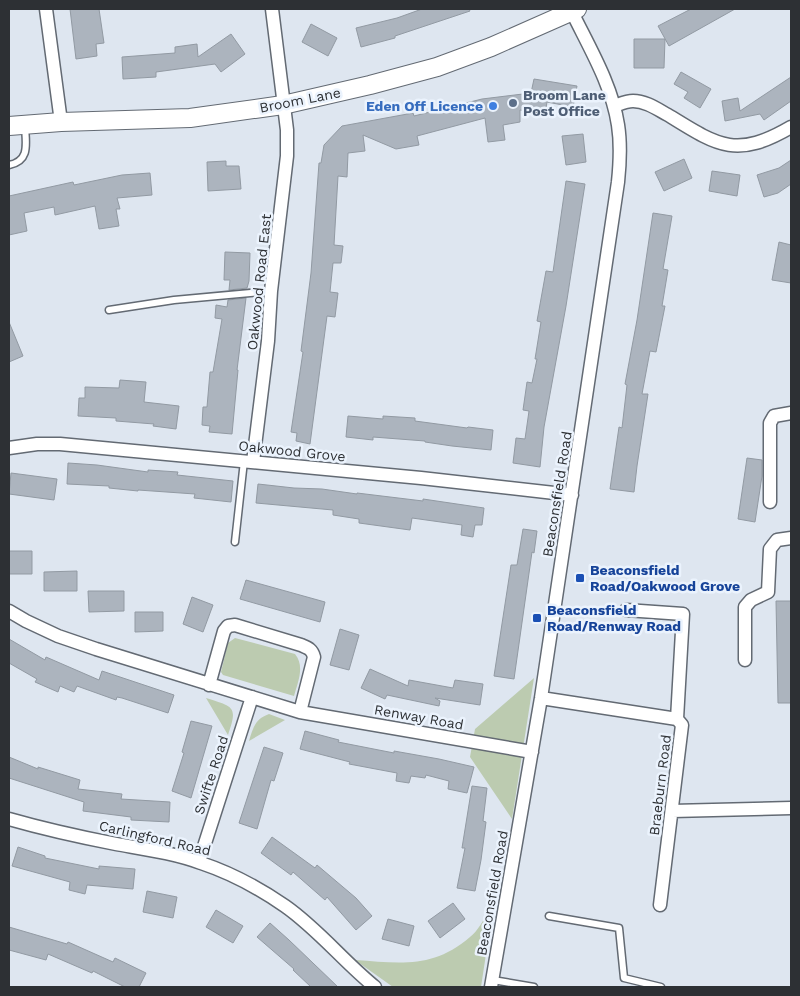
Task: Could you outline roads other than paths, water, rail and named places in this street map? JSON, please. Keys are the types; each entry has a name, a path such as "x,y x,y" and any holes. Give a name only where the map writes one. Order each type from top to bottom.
{"main road":[{"name":"Broom Lane","path":"17,126 61,122 190,118 282,105 370,85 437,67 491,47 574,10"}],"street":[{"path":"46,9 61,122"},
{"name":"Oakwood Road East","path":"249,462 268,341 271,292 287,156 286,130 272,9"},
{"name":"Beaconsfield Road","path":"492,984 541,698 618,182 620,144 614,106 574,10"},
{"path":"614,106 630,101 651,105 701,136 714,142 726,144 751,145 762,142 791,127"},
{"path":"770,502 770,423 774,416 791,414"},
{"name":"Oakwood Grove","path":"9,448 37,444 60,444 572,495"},
{"path":"745,660 745,607 751,600 768,592 770,550 777,540 791,538"},
{"path":"626,610 683,614 677,719"},
{"name":"Renway Road","path":"9,611 58,636 209,685 300,712 532,752"},
{"path":"209,685 224,630 228,626 235,625 301,645 313,652 314,657 300,712"},
{"name":"Swifte Road","path":"199,862 252,697"},
{"name":"Braeburn Road","path":"541,698 677,719 682,726 660,905"},
{"path":"672,811 791,808"},
{"name":"Carlingford Road","path":"9,819 52,832 164,853 199,862 244,881 286,906 306,922 345,962 375,987"}],"lane":[{"path":"9,165 15,164 24,157 26,149 17,126"},
{"path":"109,310 174,300 271,292"},
{"path":"235,542 249,462"},
{"path":"550,916 618,928 624,978 660,987"},
{"path":"492,984 534,987"}],"place":[{"name":"Broom Lane Post Office","path":"513,103"},
{"name":"Eden Off Licence","path":"493,106"},
{"name":"Beaconsfield Road/Oakwood Grove","path":"580,578"},
{"name":"Beaconsfield Road/Renway Road","path":"537,618"}]}
